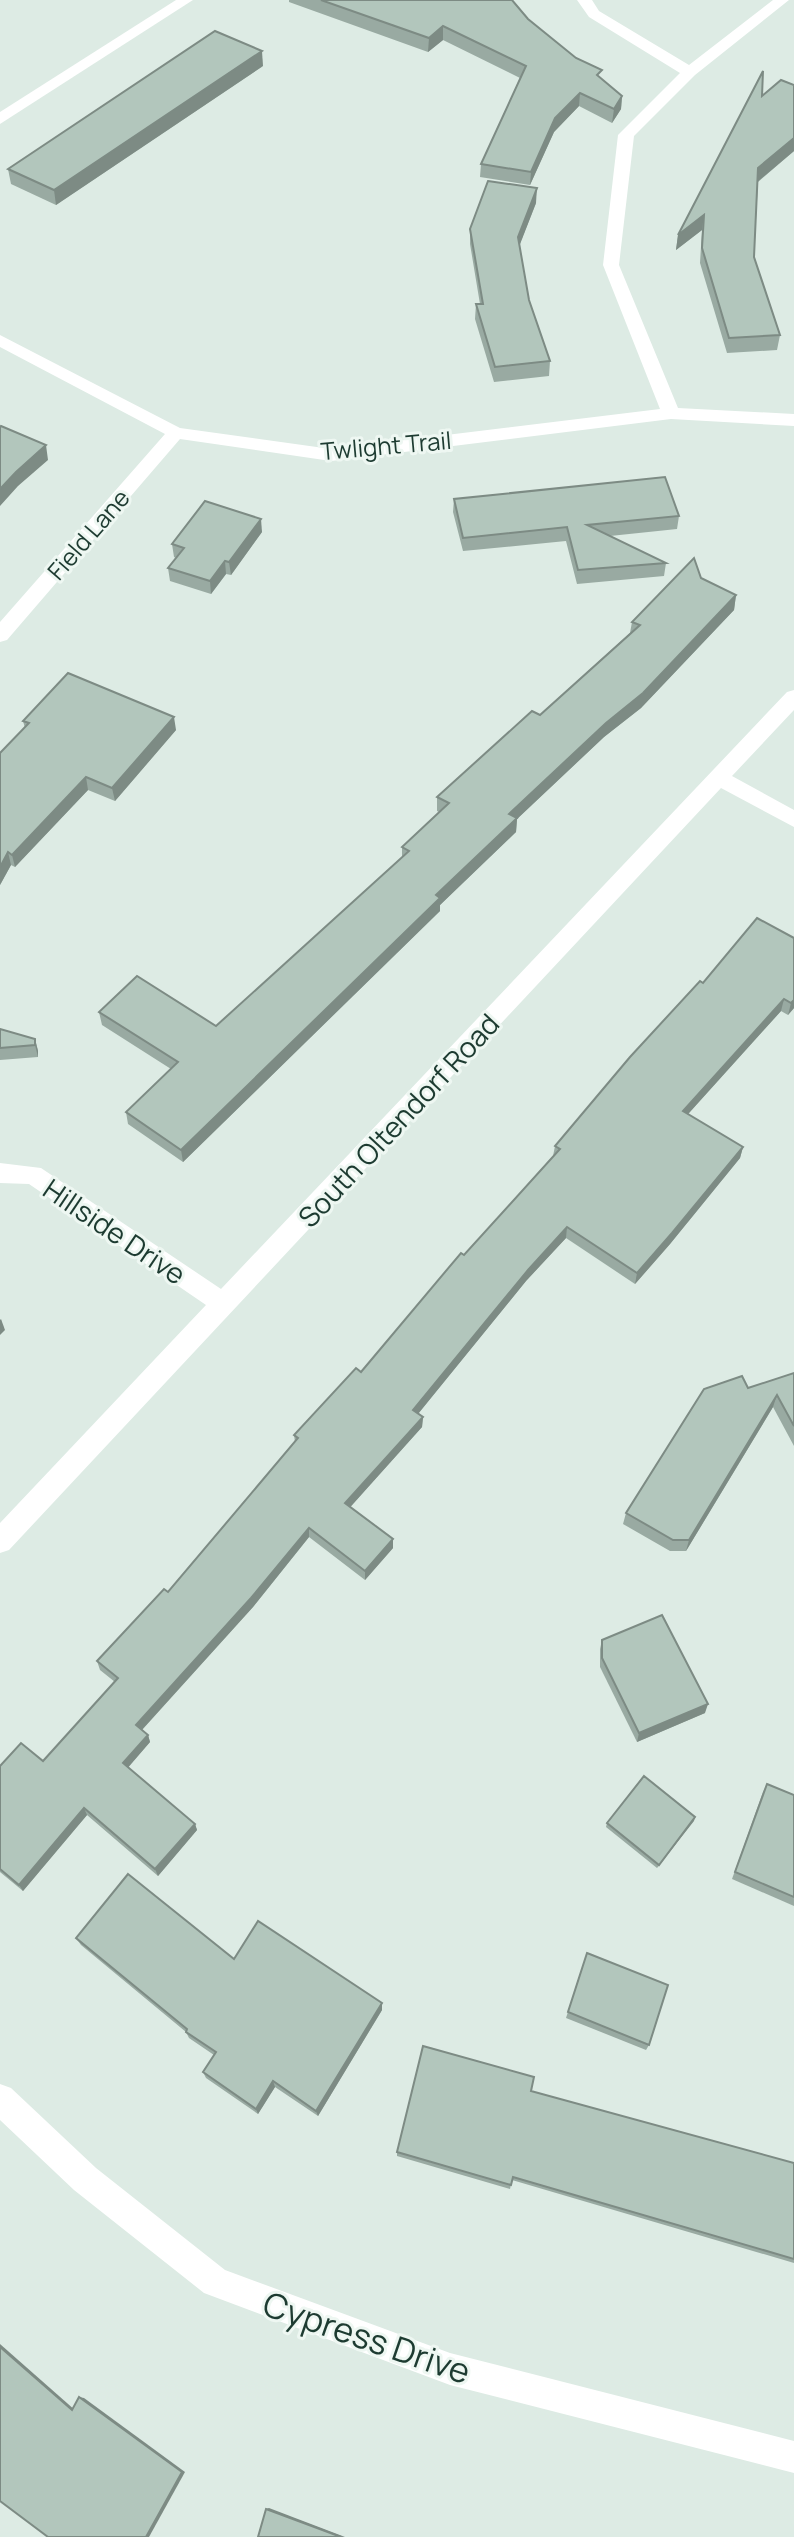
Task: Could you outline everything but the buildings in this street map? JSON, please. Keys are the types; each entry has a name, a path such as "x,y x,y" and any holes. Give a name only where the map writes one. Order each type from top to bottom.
{"street":[{"path":"0,119 186,0"},
{"path":"584,0 594,14 690,72"},
{"path":"671,413 611,265 626,135 690,72 782,0"},
{"name":"Twlight Trail","path":"0,340 176,433 331,455 671,413 794,420"},
{"name":"Field Lane","path":"0,635 176,433"},
{"name":"South Oltendorf Road","path":"0,1541 794,697"},
{"path":"719,778 794,819"},
{"name":"Hillside Drive","path":"0,1173 33,1175 225,1305"},
{"name":"Cypress Drive","path":"0,2099 85,2179 215,2282 450,2369 794,2457"}]}
